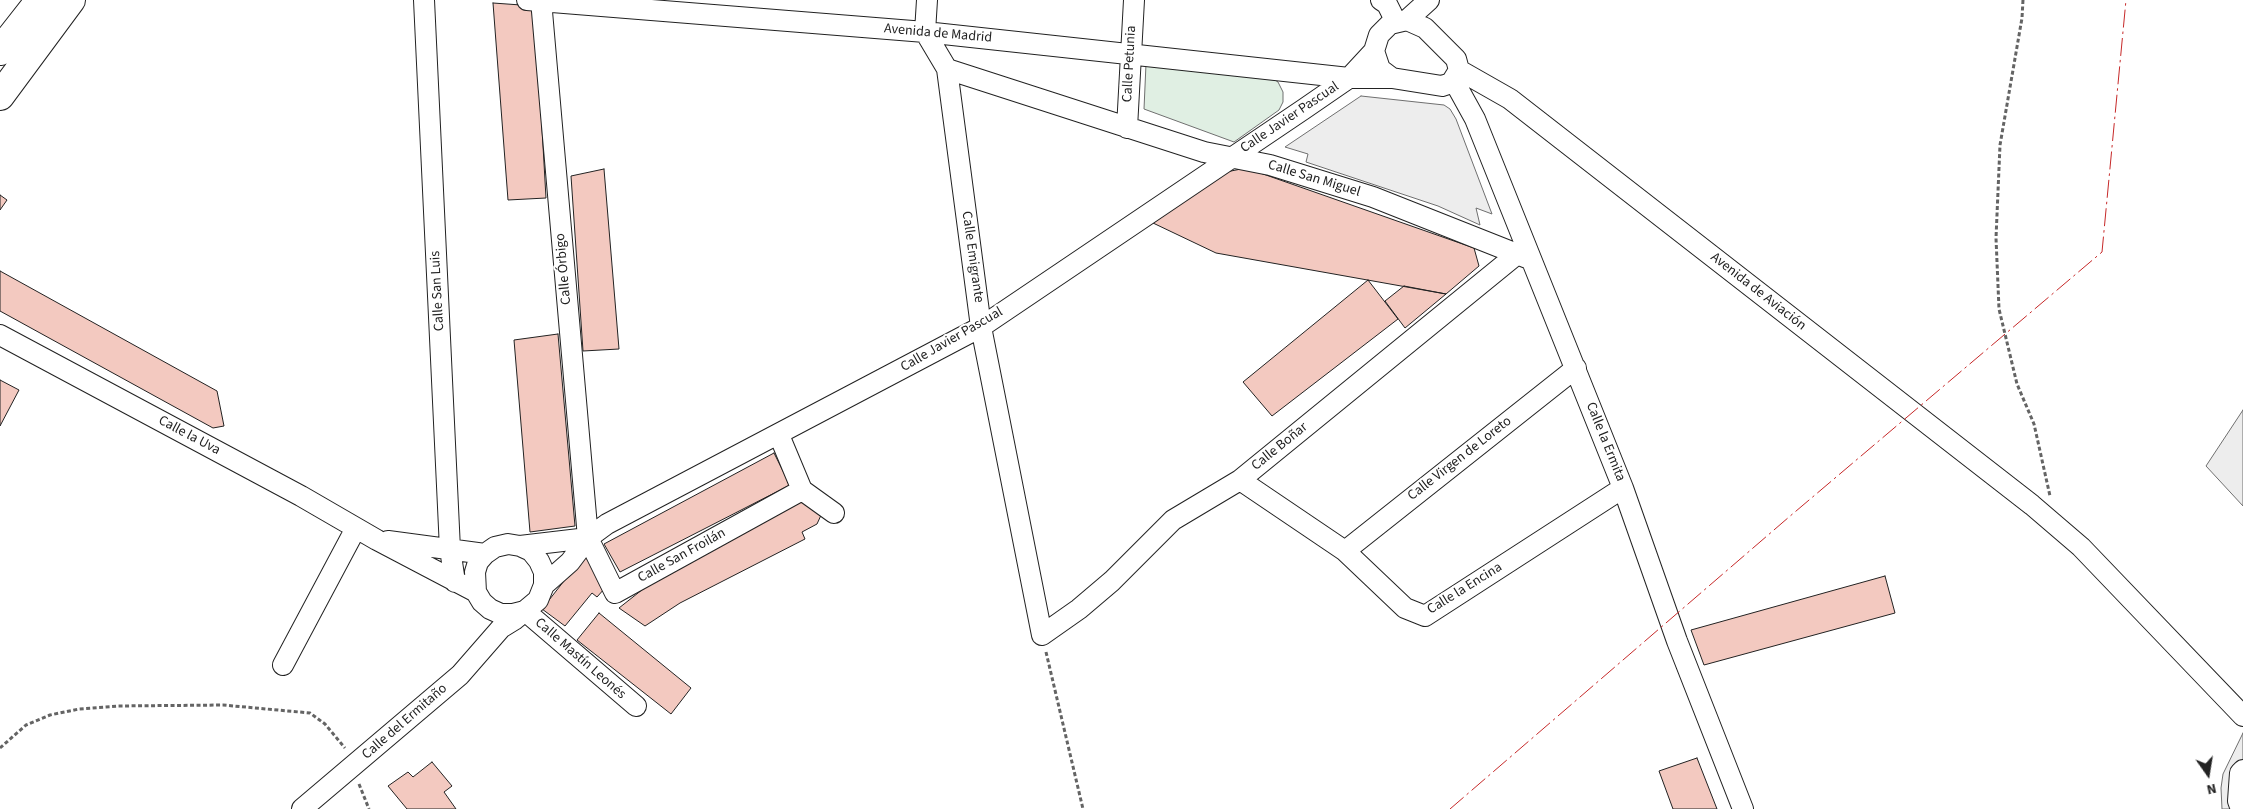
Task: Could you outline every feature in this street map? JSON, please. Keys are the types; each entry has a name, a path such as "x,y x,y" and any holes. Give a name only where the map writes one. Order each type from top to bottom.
{"highway":[{"path":"0,51 40,0"},
{"path":"0,96 71,0"}],"street":[{"name":"Calle San Luis","path":"424,0 450,549 455,582"},
{"name":"Avenida de Madrid","path":"537,0 925,32 1348,78"},
{"name":"Calle Órbigo","path":"537,0 588,538"},
{"path":"925,32 927,0"},
{"name":"Calle Petunia","path":"1127,128 1134,0"},
{"path":"1381,0 1409,23"},
{"path":"1392,78 1380,69 1374,51 1379,35 1384,28 1409,23 1429,0"},
{"name":"Calle la Ermita","path":"1409,23 1456,58 1456,76 1475,119 1524,258 1576,368 1623,488 1677,641 1743,809"},
{"name":"Calle Emigrante","path":"925,32 947,69 981,327 1042,635"},
{"name":"Calle Javier Pascual","path":"544,585 570,562 588,538 607,524 981,327 1348,78 1374,51"},
{"name":"Calle San Miguel","path":"947,69 1204,152 1270,165 1373,197 1524,258"},
{"name":"Avenida de Aviación","path":"1456,76 1518,105 2032,505 2081,547 2242,714"},
{"name":"Calle Javier Pascual","path":"1348,78 1392,78 1442,86 1456,76"},
{"name":"Calle Boñar","path":"1042,635 1080,609 1173,520 1240,480 1524,258"},
{"name":"Calle la Uva","path":"0,335 301,496 376,540 476,592"},
{"name":"Calle Virgen de Loreto","path":"1345,551 1576,368"},
{"path":"778,434 802,490 834,513"},
{"name":"Calle la Encina","path":"1240,480 1345,551 1405,608 1425,616 1623,488"},
{"name":"Calle San Froilán","path":"588,538 615,592 802,490"},
{"path":"283,664 356,528"},
{"name":"Calle Javier Pascual","path":"520,546 588,538"},
{"name":"Calle la Uva","path":"376,540 485,554"},
{"path":"502,546 520,546 531,552 539,561 544,572 544,585 538,600 525,611 501,614 490,609 482,602 476,592 475,572 485,554 502,546"},
{"path":"490,609 501,628"},
{"name":"Calle del Ermitaño","path":"302,809 460,675 501,628 525,611"},
{"name":"Calle Mastín Leonés","path":"525,611 636,706"},
{"path":"2241,809 2239,792 2240,773 2243,770"}],"path":[{"path":"2023,0 2022,18 2000,145 1996,238 1999,309 2017,384 2034,424 2051,498 2051,522"},
{"path":"1042,635 1083,809"},
{"path":"0,748 26,725 50,716 79,709 118,706 223,705 310,713 325,724 349,752 361,794 369,809"}],"green space":[{"path":"1146,64 1269,76 1278,82 1283,92 1283,102 1279,110 1234,142 1144,109"}],"shaded area":[{"path":"1361,96 1444,105 1450,109 1456,119 1492,214 1476,208 1480,225 1438,206 1306,162 1308,154 1285,147"},
{"path":"2243,410 2243,506 2206,466"},
{"path":"2243,733 2243,809 2222,809 2221,788 2223,774"}],"building":[{"path":"493,3 535,6 546,198 508,200"},
{"path":"1246,168 1474,248 1479,266 1446,294 1216,253 1153,223 1226,172"},
{"path":"604,169 619,349 583,351 571,176"},
{"path":"0,195 7,200 0,210"},
{"path":"0,271 217,391 224,426 213,428 0,311"},
{"path":"1368,280 1398,319 1272,416 1243,382"},
{"path":"1404,286 1446,294 1405,328 1385,301"},
{"path":"558,334 575,526 530,532 514,340"},
{"path":"0,380 19,390 0,426"},
{"path":"774,453 790,485 620,572 604,544"},
{"path":"805,499 822,513 817,524 802,532 805,539 680,603 645,626 619,608 657,578"},
{"path":"582,558 589,559 605,588 597,597 592,593 565,626 542,609"},
{"path":"1885,576 1895,613 1704,665 1691,630"},
{"path":"599,613 691,688 671,714 577,640"},
{"path":"1697,758 1717,809 1673,809 1659,771"},
{"path":"432,762 452,786 444,792 456,809 407,809 388,786 408,772 413,777"}],"power":[{"path":"1450,809 1789,517 2102,252 2126,0"}]}
